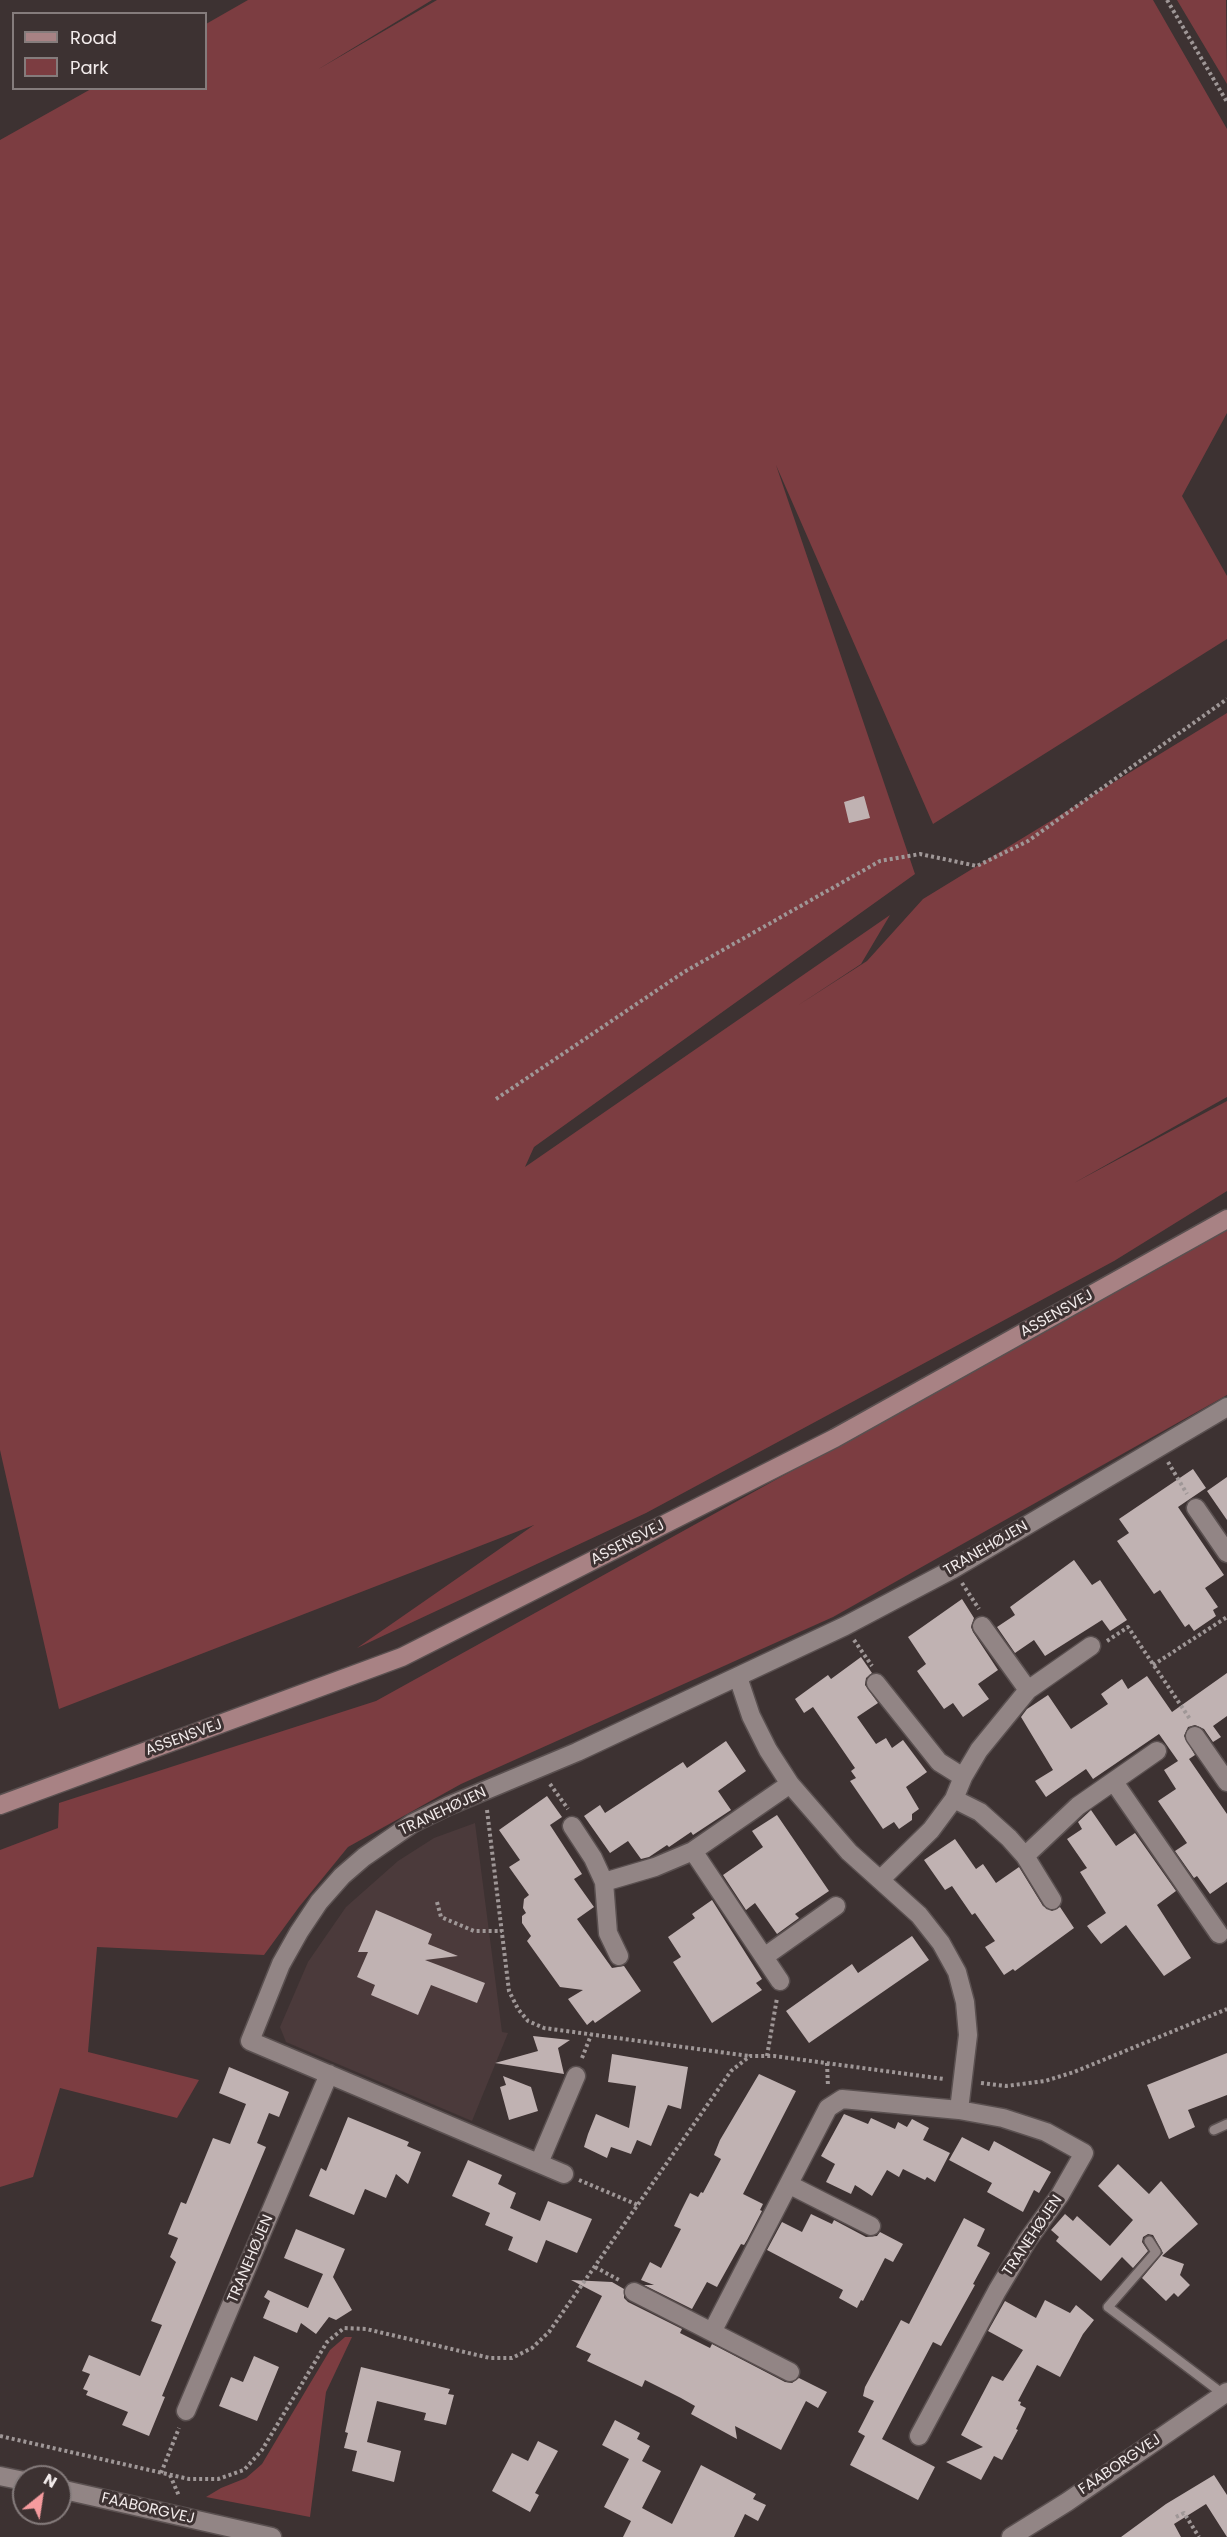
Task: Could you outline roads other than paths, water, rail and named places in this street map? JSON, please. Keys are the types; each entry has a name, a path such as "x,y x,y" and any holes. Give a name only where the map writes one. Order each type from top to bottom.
{"main road":[{"name":"ASSENSVEJ","path":"0,1805 402,1657 835,1438 1227,1219"}],"street":[{"name":"TRANEHØJEN","path":"564,2174 250,2041 281,1964 319,1902 342,1876 385,1840 447,1806 539,1768 845,1626 953,1569 1227,1407"},
{"path":"1196,1508 1227,1553"},
{"path":"982,1626 1028,1690"},
{"path":"880,1880 931,1830 954,1800 963,1777 994,1729 1028,1690 1091,1646"},
{"path":"738,1677 751,1716 768,1750 790,1784 849,1852 919,1915 941,1943 957,1972 965,2002 968,2036 959,2110"},
{"path":"876,1683 939,1762 963,1777"},
{"path":"1195,1736 1224,1772"},
{"path":"1025,1856 1078,1806 1157,1751"},
{"path":"1114,1782 1219,1934"},
{"path":"604,1882 655,1867 693,1851 790,1784"},
{"path":"954,1800 980,1812 1025,1856 1052,1900"},
{"path":"572,1826 593,1858 604,1882 608,1934 620,1956"},
{"path":"693,1851 780,1981"},
{"path":"764,1957 836,1906"},
{"name":"TRANEHØJEN","path":"186,2411 329,2074"},
{"path":"539,2163 576,2076"},
{"name":"TRANEHØJEN","path":"712,2332 828,2108 842,2099 959,2110 1003,2118 1047,2132 1084,2153 1060,2195 1027,2241 997,2291 919,2436"},
{"path":"790,2185 871,2226"},
{"path":"634,2292 790,2372"},
{"name":"FAABORGVEJ","path":"1011,2537 1067,2502 1225,2393"},
{"name":"FAABORGVEJ","path":"72,2492 272,2537"}],"lane":[{"path":"1214,2130 1227,2124"},
{"path":"1149,2241 1156,2252 1108,2307 1225,2393"}]}
